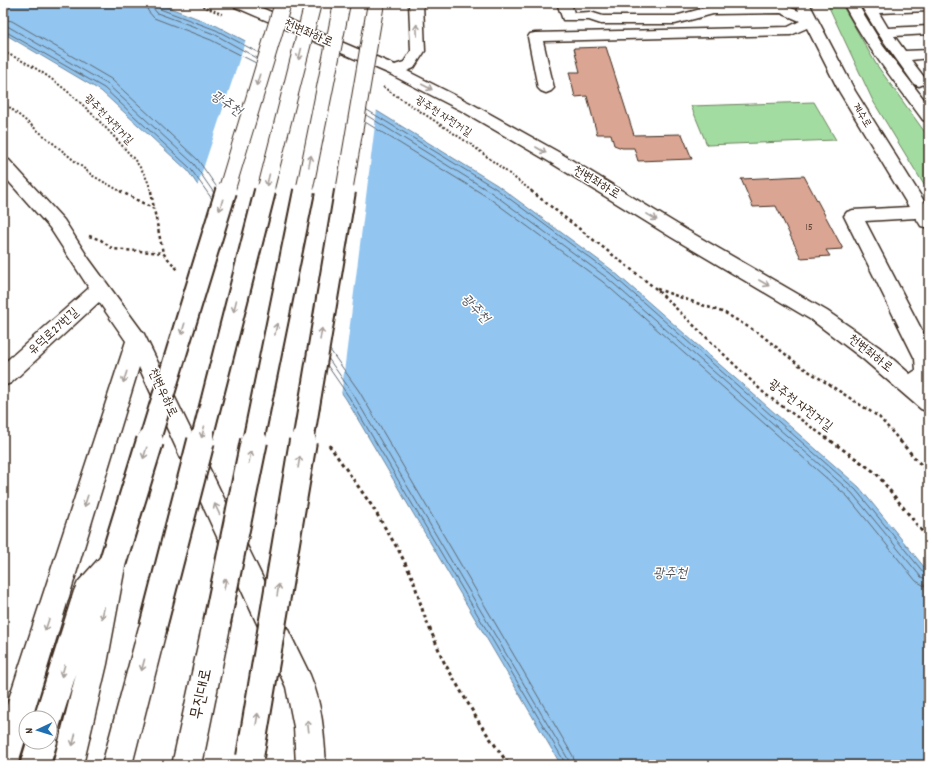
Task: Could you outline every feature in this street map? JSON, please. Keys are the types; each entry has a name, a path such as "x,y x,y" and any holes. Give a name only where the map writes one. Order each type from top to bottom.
{"main road":[{"name":"천변좌하로","path":"238,3 395,72 468,108 554,157 678,233 820,316 871,353 910,385 929,403"},
{"path":"68,765 93,664 112,561 283,3"},
{"path":"117,765 313,3"},
{"name":"무진대로","path":"187,765 342,3"},
{"path":"250,762 376,3"},
{"path":"395,72 409,65 418,51 416,3"},
{"path":"564,3 568,17 590,16 601,20 675,20 712,10 783,9 811,21"},
{"name":"계수로","path":"803,3 832,67 925,218"},
{"path":"850,3 865,32 883,58 929,117"},
{"path":"919,81 884,32 870,9 929,7"},
{"path":"546,88 535,37 791,31 811,21"},
{"path":"884,32 929,30"},
{"path":"901,56 929,54"},
{"name":"천변우하로","path":"3,164 57,224 82,264 137,340 300,685 309,728 311,765"},
{"path":"910,385 927,374 926,359 853,216 925,218"},
{"name":"유덕로27번길","path":"4,374 100,290"},
{"path":"3,763 137,340"},
{"path":"51,710 87,591 112,561"},
{"path":"35,765 40,750"}],"path":[{"path":"195,3 225,15"},
{"name":"광주천 자전거길","path":"3,52 48,75 93,114 136,161 146,177 154,209"},
{"name":"광주천 자전거길","path":"377,84 473,146 583,230 622,263 655,288 765,394 876,473 929,540"},
{"path":"57,224 101,240 114,249 163,253"},
{"name":"광주천 자전거길","path":"655,288 725,313 760,334 799,365 879,417 929,474"}],"green space":[{"path":"827,3 841,3 876,64 929,138 929,193 873,101"},
{"path":"814,102 836,140 707,145 691,106"}],"water":[{"name":"광주천","path":"3,3 157,3 217,26 372,108 497,185 612,270 859,487 929,573 929,765 561,765 346,399 188,171 101,91 3,33"}],"pier":[{"path":"246,39 377,109 341,396 197,187"}],"building":[{"path":"606,47 634,135 682,134 692,159 638,161 634,148 622,148 614,145 611,134 597,134 587,96 575,97 569,72 580,72 574,48"},
{"path":"804,176 843,249 826,250 830,256 801,258 776,206 753,207 741,179"}]}
